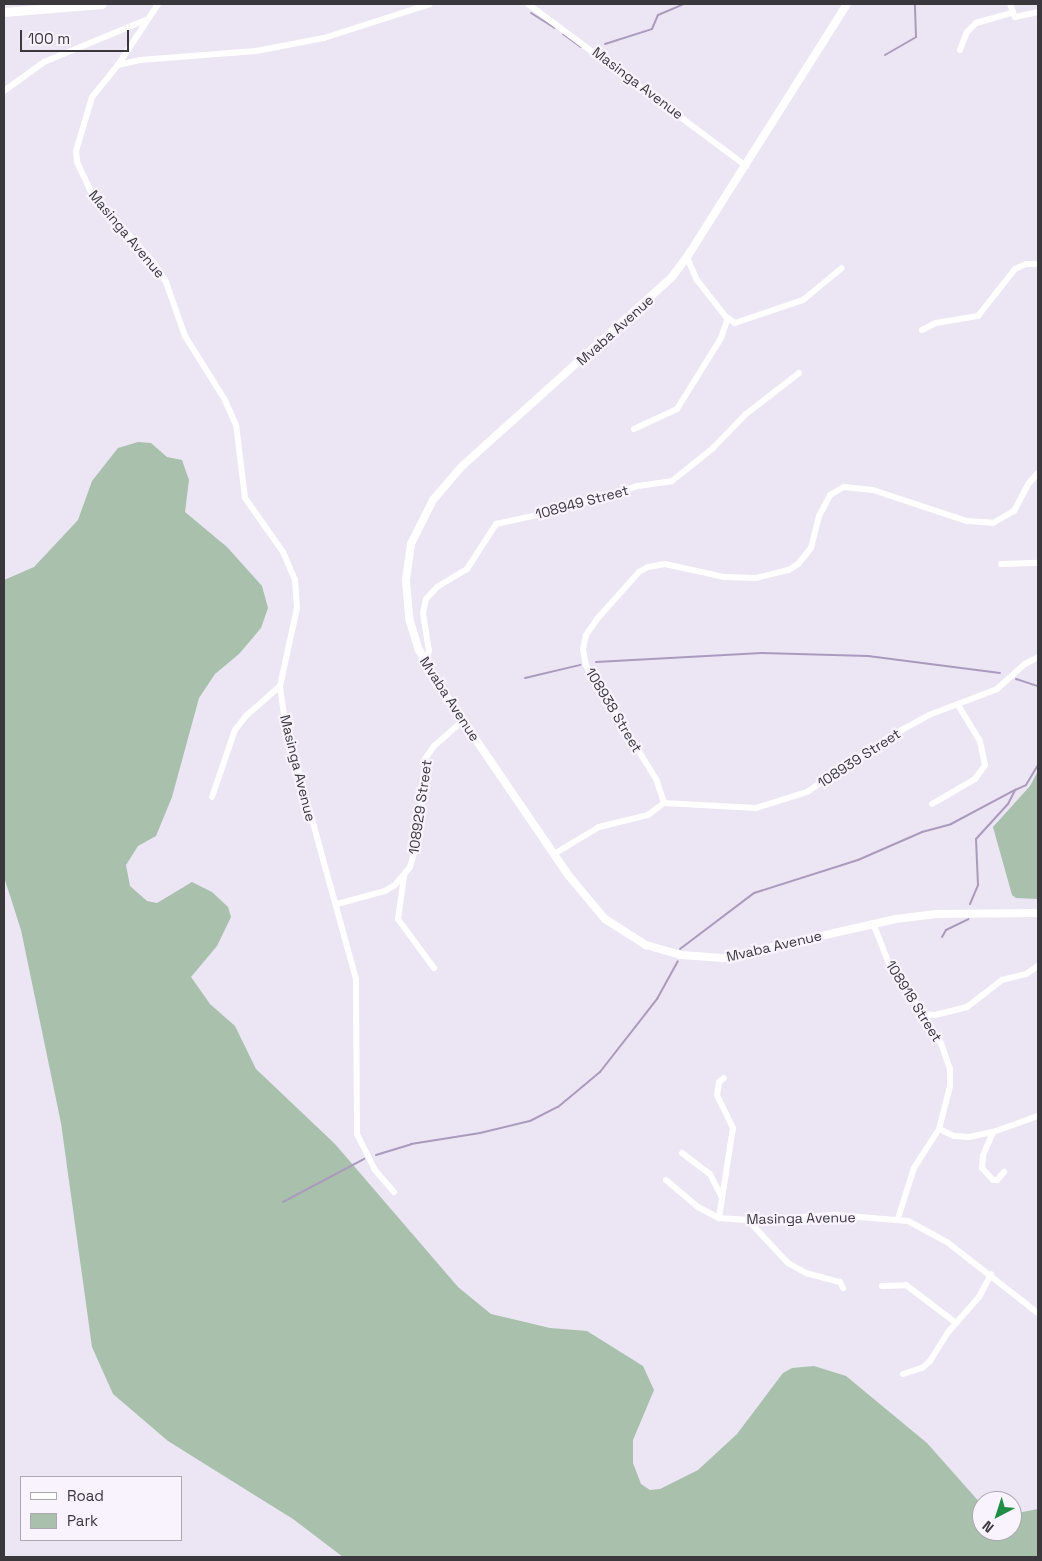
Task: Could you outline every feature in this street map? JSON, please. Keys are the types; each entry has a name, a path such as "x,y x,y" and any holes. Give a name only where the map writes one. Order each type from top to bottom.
{"main road":[{"path":"4,12 47,6 102,4"}],"street":[{"name":"Masinga Avenue","path":"158,4 118,65 101,82 86,109 76,143 77,162 91,192 154,263 166,282 185,336 231,413 238,438 246,498 283,552 298,596 280,686 292,752 337,904 356,979 357,1134 375,1170 394,1192"},
{"path":"118,65 149,59 256,51 324,38 430,4"},
{"name":"Masinga Avenue","path":"528,4 746,166"},
{"name":"Mvaba Avenue","path":"847,4 687,257 651,298 463,465 433,500 411,544 406,581 409,618 425,663 554,854 605,920 646,945 680,955 712,959 742,956 872,923 937,914 1038,913"},
{"path":"1010,4 1015,17 1038,12"},
{"path":"960,50 967,32 976,23 1012,13"},
{"path":"4,91 44,62 146,20"},
{"path":"687,257 698,280 728,318 735,323 803,300 842,268"},
{"path":"922,330 936,323 978,316 1010,274 1021,266 1038,264"},
{"path":"634,429 677,409 722,338 728,318"},
{"name":"108949 Street","path":"425,663 429,651 423,613 426,599 437,587 466,569 496,524 562,510 638,486 672,481 713,448 746,414 799,373"},
{"name":"108938 Street","path":"664,803 656,779 586,665 583,649 586,635 597,619 639,572 648,567 664,564 724,577 756,578 789,570 798,564 810,548 819,516 830,495 844,487 872,490 967,521 993,524 1014,511 1029,482 1038,473"},
{"path":"1001,564 1038,563"},
{"name":"108939 Street","path":"664,803 744,808 767,805 813,789 889,737 997,689 1025,664 1038,657"},
{"path":"212,797 235,730 246,716 280,686"},
{"path":"932,804 976,779 985,765 980,741 958,705"},
{"name":"108929 Street","path":"434,968 398,919 404,876 417,852 425,759 434,746 463,721"},
{"path":"554,854 599,827 648,815 664,803"},
{"name":"108929 Street","path":"337,904 374,896 404,876"},
{"name":"108918 Street","path":"872,923 891,969 924,1014 941,1043 950,1069 950,1086 939,1129 914,1168 898,1218"},
{"path":"924,1014 935,1015 966,1007 1002,980 1026,974 1038,966"},
{"path":"719,1218 733,1128 717,1095 719,1082 724,1078"},
{"path":"939,1129 954,1136 993,1132 1038,1116"},
{"path":"993,1132 983,1156 982,1168 993,1180 997,1180 1004,1172"},
{"path":"682,1153 710,1174 722,1200"},
{"name":"Masinga Avenue","path":"666,1180 698,1207 719,1218 748,1220 836,1215 898,1218 936,1236 991,1274 1038,1313"},
{"path":"748,1220 788,1263 806,1274 840,1282 843,1288"},
{"path":"903,1374 922,1368 930,1361 956,1323 970,1308 991,1274"},
{"path":"882,1286 906,1285 956,1323"}],"green space":[{"path":"138,442 151,443 167,457 182,460 189,480 185,512 227,547 262,586 268,608 261,628 239,654 215,674 199,698 172,797 156,836 138,846 126,865 130,886 147,901 157,903 192,882 212,892 228,907 231,917 217,946 191,977 210,1004 235,1026 256,1069 335,1144 458,1287 491,1314 550,1328 587,1331 643,1366 654,1390 633,1440 633,1463 641,1484 650,1490 660,1489 698,1470 737,1434 783,1373 792,1368 814,1366 846,1376 927,1443 972,1494 972,1541 1022,1541 1022,1512 1038,1509 1038,1557 343,1557 293,1519 168,1441 113,1394 92,1347 61,1123 21,930 4,877 4,580 34,567 78,520 92,481 118,448"},
{"path":"1038,771 1038,899 1016,898 1012,895 993,827 1030,786"}],"waterway":[{"path":"605,44 652,29 658,15 684,4"},
{"path":"885,55 916,37 915,4"},
{"path":"531,13 555,28"},
{"path":"563,34 581,47"},
{"path":"596,662 762,653 868,656 1000,673"},
{"path":"525,678 580,665"},
{"path":"1016,679 1038,686"},
{"path":"970,904 978,885 976,839 1008,804 1015,790 1026,785 1038,765"},
{"path":"680,949 754,893 858,860 922,832 951,824 1015,790"},
{"path":"942,937 946,930 969,919"},
{"path":"376,1155 411,1144 480,1133 530,1121 558,1107 600,1072 657,999 678,961"},
{"path":"283,1202 364,1159"}]}
